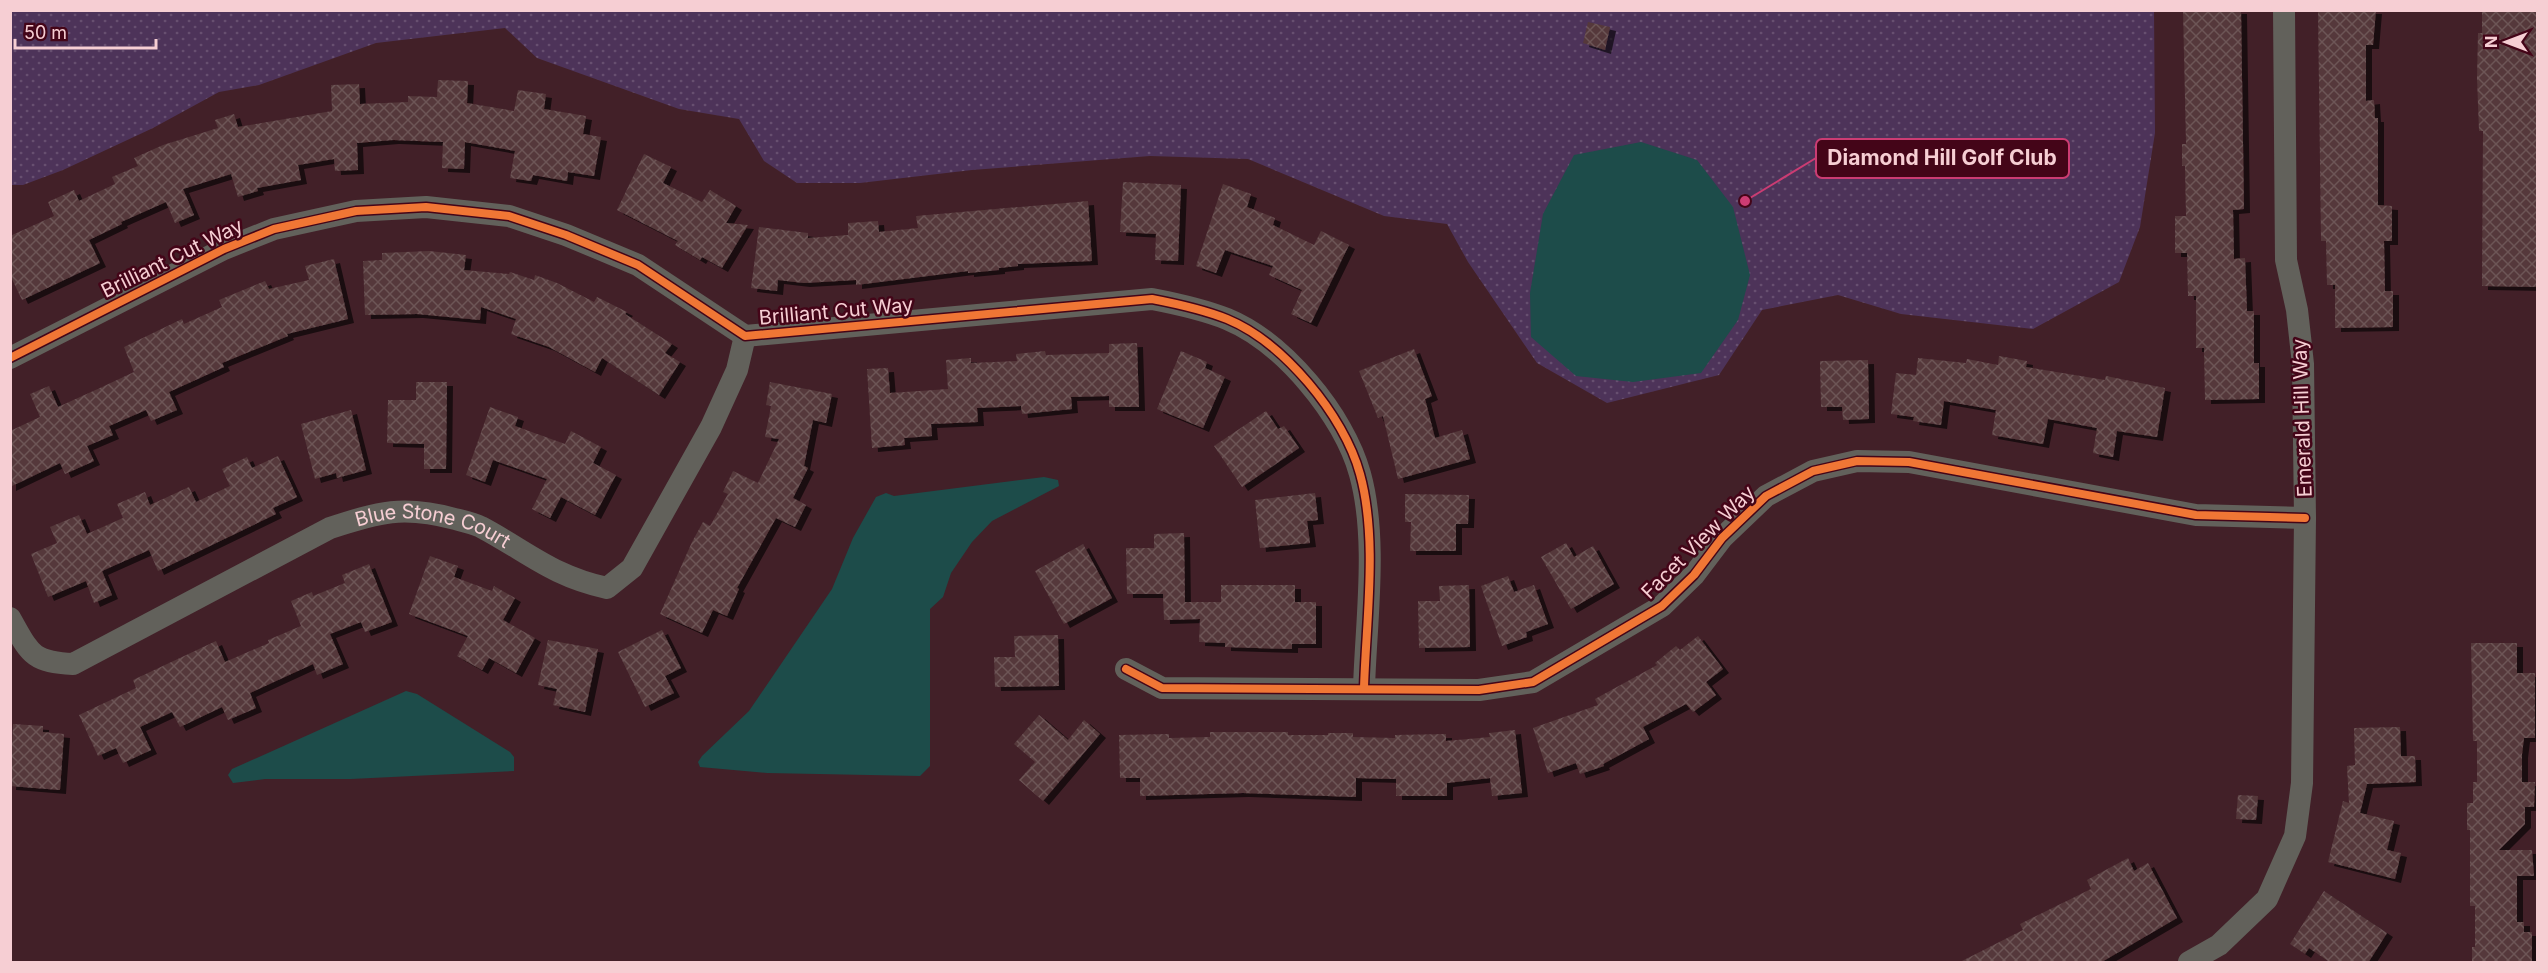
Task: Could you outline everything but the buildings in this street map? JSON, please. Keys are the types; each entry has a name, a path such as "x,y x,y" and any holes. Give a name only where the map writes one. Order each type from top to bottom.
{"street":[{"name":"Emerald Hill Way","path":"2189,963 2219,945 2267,899 2295,836 2301,783 2305,518 2303,364 2297,310 2286,260 2284,10"},
{"name":"Brilliant Cut Way","path":"10,358 224,249 274,229 356,211 426,207 509,216 566,234 638,265 745,336 1152,299 1203,310 1260,337 1315,390 1349,444 1360,474 1369,535 1364,688"},
{"name":"Blue Stone Court","path":"10,618 29,650 47,663 73,664 330,528 375,514 422,510 479,525 535,561 577,582 607,588 632,568 711,427 737,370 745,336"},
{"name":"Facet View Way","path":"1126,669 1162,688 1479,690 1533,682 1662,606 1694,575 1722,538 1767,496 1813,471 1857,461 1909,462 2196,515 2305,518"}],"shaded area":[{"path":"10,11 2154,11 2155,133 2140,227 2119,282 2033,329 1901,314 1838,295 1762,310 1719,375 1607,403 1537,363 1468,262 1447,224 1384,216 1248,159 1150,156 972,170 860,183 797,183 764,161 739,119 679,109 537,58 505,28 376,43 259,85 219,92 153,128 63,170 23,185 11,185"}],"water":[{"path":"1641,142 1697,160 1733,207 1750,275 1738,320 1701,373 1633,382 1576,376 1531,337 1530,293 1543,214 1574,155"},
{"path":"1044,477 1058,480 1059,486 992,521 972,542 951,573 943,597 930,609 930,766 920,776 767,773 700,767 698,762 702,756 749,711 832,589 853,538 876,497 886,493 894,496"},
{"path":"406,691 417,694 510,752 514,757 514,771 351,779 265,779 233,783 228,775 232,769"}],"cycle path":[{"path":"10,358 224,249 274,229 356,211 426,207 509,216 566,235 638,265 745,336 1152,299 1190,307 1227,319 1269,345 1289,363 1326,405 1352,451 1365,499 1370,553 1364,688"},
{"path":"1126,669 1162,688 1479,690 1533,682 1662,606 1694,575 1722,538 1766,496 1813,471 1857,461 1909,462 2196,515 2305,518"}],"place":[{"name":"Diamond Hill Golf Club","path":"1745,201"}]}
